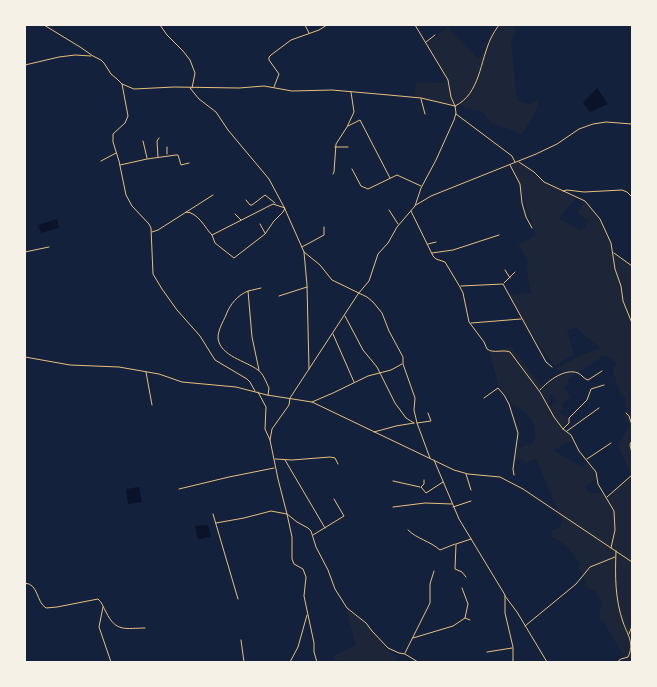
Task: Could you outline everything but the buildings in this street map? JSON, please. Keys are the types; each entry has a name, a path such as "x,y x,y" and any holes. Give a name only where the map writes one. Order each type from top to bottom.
{"street":[{"path":"44,25 80,46 104,63 111,74 122,84 139,90 174,87 274,87 292,91 317,90 420,98 455,106 465,100 473,89 491,38 499,25"},
{"path":"160,25 167,35 188,55 195,73 191,88"},
{"path":"305,25 309,34"},
{"path":"274,87 279,74 269,57 291,40 309,34 327,25"},
{"path":"415,25 448,80 456,113 436,160 422,186 415,206"},
{"path":"425,42 435,35"},
{"path":"25,66 59,57 75,55 93,56"},
{"path":"122,84 128,116 127,120 113,134 113,142 120,164 126,195 129,201 149,224 152,232 153,274 177,310 200,336 215,360 250,382 266,407 265,429 270,440 292,537 292,559 294,564 303,570 306,577 304,596 317,662"},
{"path":"191,88 199,99 216,112 228,130 266,174 285,208 302,247 304,252 307,287 309,369"},
{"path":"333,174 335,146 347,127 354,112 351,92"},
{"path":"420,98 425,114"},
{"path":"456,113 512,156 515,163"},
{"path":"347,127 360,120 390,179"},
{"path":"270,440 272,429 289,405 290,398 358,294 369,281 378,254 388,243 399,224 415,206 425,199 515,163 552,146 579,129 592,124 606,122 632,124"},
{"path":"158,157 157,141 159,138"},
{"path":"143,141 147,159"},
{"path":"335,146 348,147"},
{"path":"166,147 167,155"},
{"path":"101,161 116,153"},
{"path":"120,164 167,155 178,155 181,165 189,163"},
{"path":"518,161 534,172 544,182 585,201 600,219 611,243 615,269 621,286 623,301 632,323"},
{"path":"510,165 520,184 522,203 526,217 532,228"},
{"path":"352,169 361,186 368,189 397,175 422,186"},
{"path":"563,191 584,192 622,190 627,192 632,197"},
{"path":"152,232 158,230 213,195"},
{"path":"246,200 250,205 265,195 276,204 285,208"},
{"path":"212,235 273,204 276,204"},
{"path":"186,212 193,213 212,235 215,243 234,258 265,234 274,221 284,212 285,208"},
{"path":"389,210 399,224"},
{"path":"411,210 431,253 436,259 445,262 460,286 470,323 482,339 486,349 497,352 510,352 539,390 562,428 574,439 579,452 596,472 598,484 614,511 615,530 611,548"},
{"path":"235,214 241,220"},
{"path":"260,224 265,234"},
{"path":"302,247 324,235 324,227"},
{"path":"431,253 453,250 499,235"},
{"path":"427,244 436,242"},
{"path":"25,252 49,247"},
{"path":"304,252 320,265 332,280 358,294 367,297 382,313 389,331 402,352 404,361 403,364 415,398 414,410 417,423 430,458"},
{"path":"613,253 632,266"},
{"path":"505,270 510,278"},
{"path":"460,286 503,284 515,272"},
{"path":"503,284 546,362 552,367"},
{"path":"279,296 307,287"},
{"path":"259,370 224,351 218,338 228,309 237,298 243,293 261,288"},
{"path":"248,291 252,337 259,370 269,388 268,395"},
{"path":"344,315 363,350 380,372 395,403 406,418 414,423"},
{"path":"470,323 522,319"},
{"path":"332,334 354,382"},
{"path":"25,357 70,365 114,366 146,371 182,382 236,387 268,395 312,402 454,470 466,474 493,476 506,479 632,562"},
{"path":"312,402 334,394 354,382 368,376 391,370 403,364"},
{"path":"146,371 152,405"},
{"path":"539,390 547,382 568,372 572,371 580,373 586,380 588,380 602,371"},
{"path":"562,428 569,423 568,418 586,400 591,389 604,385"},
{"path":"484,398 498,388 509,404 518,433 513,469 514,475"},
{"path":"567,432 599,408"},
{"path":"374,432 396,426 431,421 428,413"},
{"path":"626,413 629,416 632,425"},
{"path":"632,440 630,445 632,454"},
{"path":"586,460 611,443"},
{"path":"274,459 285,460 330,457 335,458 338,464"},
{"path":"285,460 325,528"},
{"path":"434,460 453,507 547,662"},
{"path":"179,490 229,477 276,468"},
{"path":"466,474 471,490"},
{"path":"606,498 632,475"},
{"path":"393,480 421,487 426,493 443,482"},
{"path":"421,487 424,484 424,480"},
{"path":"312,535 344,516 334,499"},
{"path":"453,507 471,501"},
{"path":"393,507 425,503 452,504"},
{"path":"216,523 271,511 287,514 308,528 328,570 335,589 347,608 362,619 388,648 405,654 418,662"},
{"path":"213,514 238,599"},
{"path":"408,530 414,536 433,544 440,550 471,538"},
{"path":"456,544 455,569 465,574 466,577"},
{"path":"616,551 615,583 618,604 623,624 629,635 630,644 628,657 617,662"},
{"path":"525,626 576,584 590,567 616,556"},
{"path":"405,654 430,603 430,584 434,571"},
{"path":"25,583 35,589 42,605 46,608 57,608 98,599 101,601 110,620 118,627 128,629 145,628"},
{"path":"413,638 453,626 465,618 468,604 462,588"},
{"path":"505,595 505,613 513,648 513,662"},
{"path":"103,606 99,627 111,662"},
{"path":"290,662 298,647 308,615"},
{"path":"465,618 470,620"},
{"path":"629,635 632,626"},
{"path":"241,640 244,662"},
{"path":"487,652 513,648"}],"shaded area":[{"path":"500,25 513,25 517,32 511,38 517,101 530,104 539,99 535,114 521,135 515,131 491,123 483,112 464,108 459,101 454,104 414,98 416,82 444,83 448,80 426,44 448,27 479,59"},
{"path":"597,88 608,104 590,112 583,103"},
{"path":"519,162 544,182 576,198 559,219 582,231 589,221 577,213 585,201 599,219 610,239 614,254 632,266 632,474 618,445 629,427 623,414 627,409 625,397 620,394 613,371 616,364 610,357 603,356 582,371 554,370 579,356 600,348 576,328 567,330 574,354 555,366 526,327 509,295 531,293 528,279 527,259 518,245 536,236 516,175 510,165"},
{"path":"57,219 59,228 41,233 38,225"},
{"path":"511,346 541,385 538,390 544,402 550,407 557,402 553,395 549,396 551,402 548,404 541,390 562,375 571,373 576,374 567,380 570,384 564,387 571,398 561,404 564,409 560,412 568,418 569,424 562,429 571,435 573,440 553,450 582,467 588,463 596,475 596,480 585,487 589,492 604,494 606,497 632,475 632,662 628,662 604,621 600,620 602,601 594,589 589,589 578,568 580,565 572,553 560,541 552,537 552,530 560,527 562,520 536,459 525,463 522,459 515,461 517,448 531,444 535,439 534,424 524,411 513,405 499,386 489,351 496,353"},
{"path":"139,487 142,502 128,504 126,489"},
{"path":"208,525 211,537 198,539 195,526"},
{"path":"346,609 361,619 386,648 397,658 395,662 338,662 333,656 356,645"}]}
